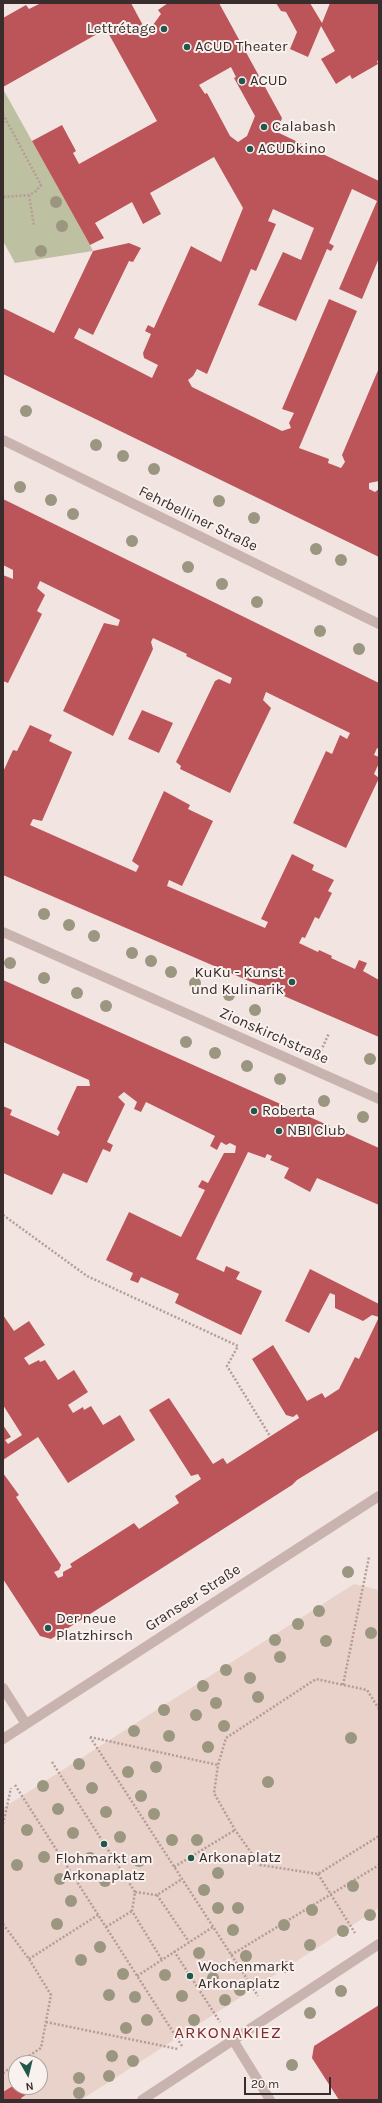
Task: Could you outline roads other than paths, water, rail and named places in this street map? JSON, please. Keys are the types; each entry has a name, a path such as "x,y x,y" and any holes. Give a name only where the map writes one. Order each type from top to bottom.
{"street":[{"name":"Fehrbelliner Straße","path":"3,440 379,624"},
{"name":"Zionskirchstraße","path":"3,932 379,1099"},
{"name":"Granseer Straße","path":"3,1739 379,1496"},
{"path":"3,1688 26,1724"},
{"path":"142,2100 379,1944"},
{"path":"232,2040 270,2100"}],"place":[{"name":"Lettrétage","path":"164,29"},
{"name":"ACUD Theater","path":"187,47"},
{"name":"ACUD","path":"242,81"},
{"name":"Calabash","path":"264,127"},
{"name":"ACUDkino","path":"250,149"},
{"name":"KuKu - Kunst und Kulinarik","path":"292,982"},
{"name":"Roberta","path":"254,1111"},
{"name":"NBI Club","path":"279,1131"},
{"name":"Der neue Platzhirsch","path":"48,1628"},
{"name":"Flohmarkt am Arkonaplatz","path":"104,1844"},
{"name":"Arkonaplatz","path":"191,1858"},
{"name":"Wochenmarkt Arkonaplatz","path":"190,1976"}],"district":[{"name":"ARKONAKIEZ","path":"228,2033"}]}
